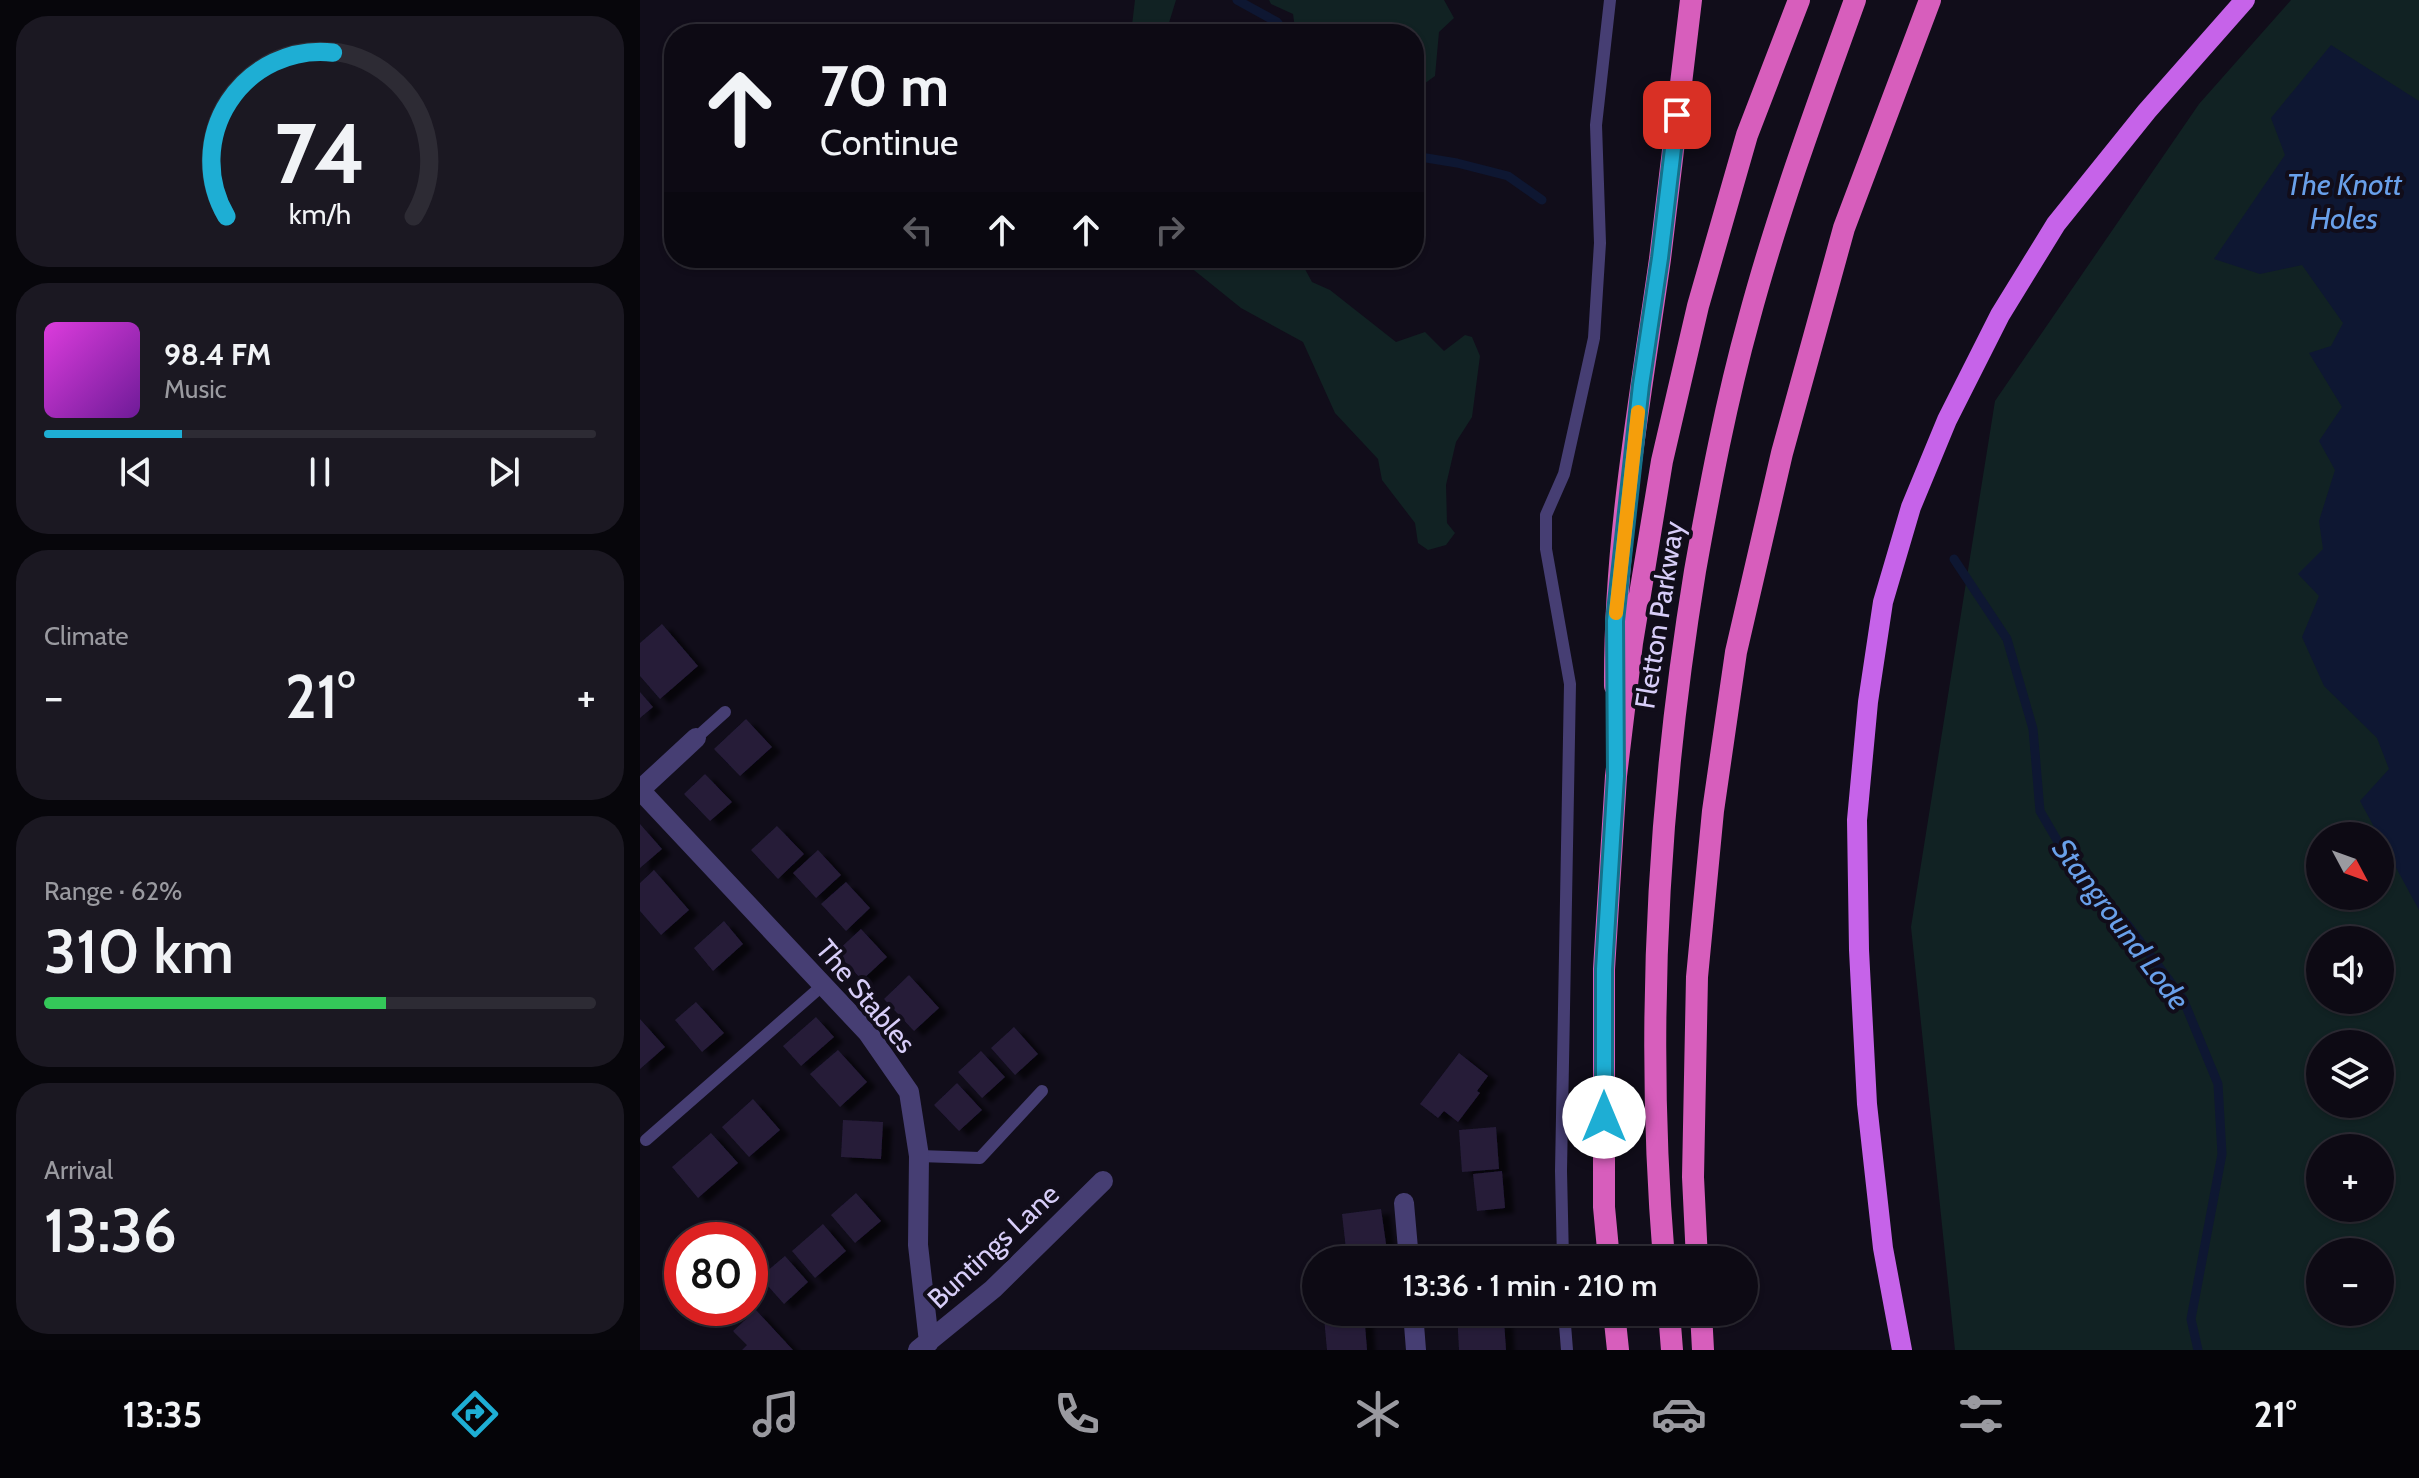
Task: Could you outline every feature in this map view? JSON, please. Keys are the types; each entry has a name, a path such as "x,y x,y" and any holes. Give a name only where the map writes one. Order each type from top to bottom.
{"highway":[{"path":"1616,776 1615,621 1641,385 1662,243 1691,0"},
{"name":"Fletton Parkway","path":"1607,1246 1604,1207 1604,969 1616,776 1632,643 1662,461 1698,306 1747,135 1799,0"},
{"name":"Fletton Parkway","path":"1663,1246 1656,972 1667,781 1681,657 1711,478 1748,319 1805,140 1855,0"},
{"path":"1696,1246 1693,1177 1697,977 1713,811 1736,652 1782,453 1844,228 1930,0"},
{"path":"1614,1326 1618,1350"},
{"path":"1670,1326 1672,1350"},
{"path":"1702,1326 1703,1350"}],"main road":[{"path":"1902,1350 1883,1248 1867,1104 1859,950 1857,820 1868,702 1883,602 1911,507 1941,435 2000,315 2056,224 2147,111 2245,0"}],"street":[{"name":"The Stables","path":"696,738 640,790 868,1033 909,1092 919,1156 918,1245 924,1346"},
{"name":"Buntings Lane","path":"924,1346 1016,1268 1103,1181"},
{"path":"1404,1203 1408,1246"},
{"path":"1414,1326 1416,1350"},
{"path":"924,1346 951,1350"}],"lane":[{"path":"1563,1246 1561,1171 1570,684 1546,549 1546,515 1564,474 1594,338 1600,243 1596,125 1610,0"},
{"path":"696,738 725,712"},
{"path":"646,1140 823,985"},
{"path":"919,1156 980,1158 1042,1091"},
{"path":"1565,1326 1567,1350"},
{"path":"1610,1350 1611,1326"}],"shaded area":[{"path":"1135,0 1176,0 1169,24 1132,24"},
{"path":"1269,0 1444,0 1454,18 1439,32 1435,76 1424,84 1424,24 1294,24 1293,14 1271,4"},
{"path":"2291,0 2419,0 2419,1350 1955,1350 1911,927 1995,401 2199,104"},
{"path":"1191,268 1304,268 1312,282 1330,290 1396,342 1425,332 1444,351 1465,335 1472,337 1480,356 1472,417 1456,442 1446,485 1447,523 1455,533 1446,545 1428,550 1418,543 1415,523 1382,480 1378,459 1335,413 1303,342 1241,308"}],"water":[{"name":"The Knott Holes","path":"2331,45 2419,101 2419,910 2394,864 2394,822 2371,822 2360,801 2389,769 2377,738 2324,686 2302,637 2319,596 2298,574 2323,549 2319,521 2335,470 2319,441 2342,407 2309,353 2331,346 2343,323 2302,265 2260,274 2214,259 2285,155 2271,118"}],"building":[{"path":"662,624 698,666 660,699 640,676 640,643"},
{"path":"640,692 653,707 640,718"},
{"path":"746,719 772,747 740,776 714,749"},
{"path":"705,774 732,802 710,821 684,794"},
{"path":"640,824 662,849 640,868"},
{"path":"777,826 804,854 778,879 751,850"},
{"path":"818,850 841,875 816,898 793,873"},
{"path":"654,870 689,910 661,935 640,911 640,883"},
{"path":"846,882 870,908 846,931 821,904"},
{"path":"724,921 743,944 713,971 694,948"},
{"path":"861,929 887,957 862,980 836,952"},
{"path":"909,975 939,1008 914,1031 884,999"},
{"path":"696,1002 724,1033 702,1052 675,1020"},
{"path":"816,1017 834,1037 801,1066 783,1046"},
{"path":"640,1019 665,1047 640,1069"},
{"path":"1014,1027 1038,1054 1015,1075 991,1048"},
{"path":"838,1050 867,1082 840,1107 810,1074"},
{"path":"981,1051 1005,1077 982,1098 958,1072"},
{"path":"1459,1053 1488,1076 1477,1091 1480,1093 1458,1122 1444,1111 1438,1118 1420,1104"},
{"path":"957,1083 982,1110 959,1131 934,1105"},
{"path":"753,1099 780,1130 749,1157 722,1127"},
{"path":"843,1120 883,1122 881,1159 841,1157"},
{"path":"1496,1127 1499,1169 1462,1172 1459,1130"},
{"path":"711,1133 738,1163 698,1198 672,1167"},
{"path":"1502,1171 1505,1208 1477,1211 1473,1174"},
{"path":"856,1193 881,1221 855,1243 831,1215"},
{"path":"1381,1209 1386,1244 1346,1246 1342,1214"},
{"path":"823,1224 846,1251 815,1278 792,1251"},
{"path":"1502,1244 1502,1246 1457,1246"},
{"path":"785,1256 808,1282 784,1304 768,1286 768,1270"},
{"path":"768,1323 793,1350 742,1350 747,1345 733,1331 738,1326 768,1326"},
{"path":"1325,1326 1365,1326 1367,1350 1327,1350"},
{"path":"1458,1326 1504,1326 1506,1350 1459,1350"}],"waterway":[{"name":"Stanground Lode","path":"1237,0 1278,24"},
{"name":"Stanground Lode","path":"1424,158 1508,176 1542,200"},
{"name":"Stanground Lode","path":"1954,559 2007,639 2033,729 2040,811 2068,859 2127,924 2183,999 2218,1084 2222,1154 2191,1319 2198,1350"}],"slow traffic":[{"path":"1616,613 1638,412"}],"route":[{"path":"1604,1117 1604,969 1616,776 1615,621 1641,385 1677,115"}]}
